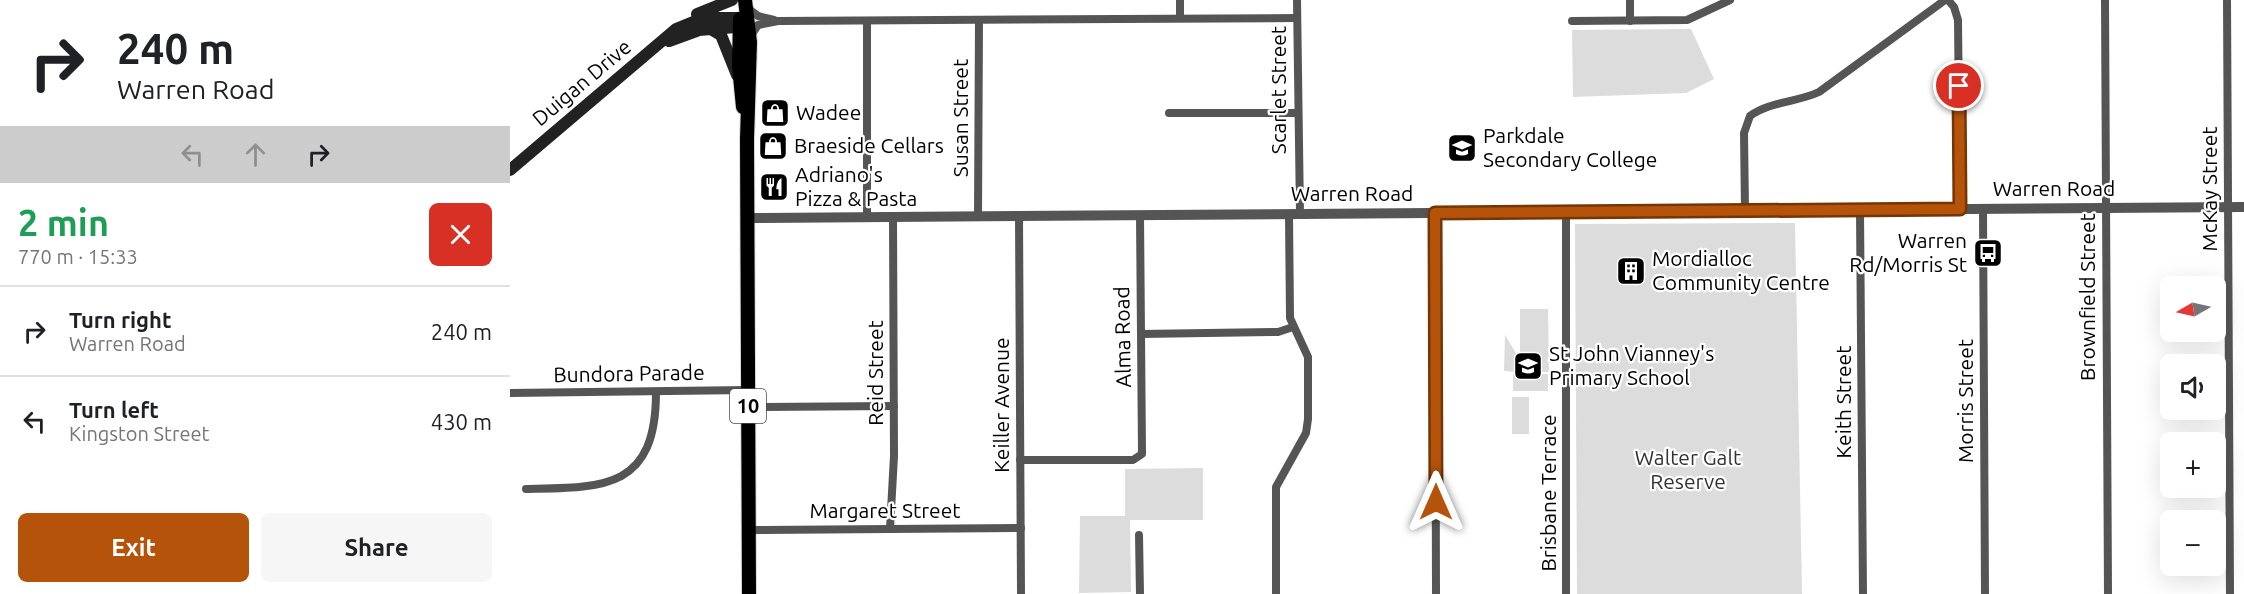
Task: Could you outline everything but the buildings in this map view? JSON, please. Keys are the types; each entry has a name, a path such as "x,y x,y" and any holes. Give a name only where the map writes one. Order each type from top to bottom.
{"highway":[{"name":"10","path":"742,14 750,42 747,139 749,594"},
{"name":"10","path":"742,14 740,82 747,139"}],"main road":[{"path":"676,29 696,14 742,14"},
{"name":"Duigan Drive","path":"510,170 676,29 703,18 742,14"},
{"name":"Duigan Drive","path":"652,50 691,32 711,29 742,14"},
{"path":"711,29 722,35 740,82"}],"street":[{"path":"1180,0 1180,18"},
{"name":"Scarlet Street","path":"1276,594 1276,487 1306,433 1308,419 1308,358 1293,327 1290,311 1298,180 1297,0"},
{"path":"1630,0 1630,21"},
{"path":"1572,21 1687,20 1730,0"},
{"path":"1745,211 1744,133 1750,116 1760,110 1800,100 1819,92 1947,0 1954,7 1958,20 1960,209"},
{"name":"Brownfield Street","path":"2105,0 2108,594"},
{"name":"McKay Street","path":"2227,0 2230,594"},
{"path":"742,14 778,21 1297,18"},
{"name":"Susan Street","path":"978,216 979,20"},
{"path":"750,42 754,28 778,21"},
{"path":"867,21 867,217"},
{"path":"1169,113 1297,113"},
{"name":"Warren Road","path":"748,218 2244,207"},
{"name":"Morris Street","path":"1983,209 1985,594"},
{"name":"Keith Street","path":"1860,210 1863,594"},
{"name":"Brisbane Terrace","path":"1566,212 1566,594"},
{"path":"1435,213 1436,594"},
{"name":"Alma Road","path":"1020,460 1139,458 1143,448 1140,215"},
{"name":"Keiller Avenue","path":"1019,216 1021,594"},
{"name":"Reid Street","path":"890,529 894,406 893,217"},
{"path":"1141,334 1278,332 1293,327"},
{"name":"Bundora Parade","path":"510,393 748,390"},
{"path":"526,489 590,488 607,483 626,473 640,459 653,434 657,392"},
{"path":"748,407 894,406"},
{"name":"Margaret Street","path":"749,530 1021,528"},
{"path":"1139,535 1140,594"}],"green space":[{"path":"1691,29 1714,79 1686,93 1573,97 1572,30"},
{"name":"Walter Galt Reserve","path":"1795,223 1802,594 1577,594 1575,224"},
{"path":"1520,309 1548,309 1549,372 1520,372"},
{"path":"1505,335 1517,355 1518,372 1504,371"},
{"path":"1513,374 1548,374 1548,391 1513,391"},
{"path":"1512,397 1529,397 1529,434 1512,434"},
{"path":"1203,468 1203,520 1130,520 1131,592 1079,593 1080,516 1125,516 1125,469"}],"place":[{"name":"Wadee","path":"775,113"},
{"name":"Braeside Cellars","path":"773,146"},
{"name":"Parkdale Secondary College","path":"1462,148"},
{"name":"Adriano's Pizza & Pasta","path":"774,187"},
{"name":"Warren Rd/Morris St","path":"1988,253"},
{"name":"Mordialloc Community Centre","path":"1631,271"},
{"name":"St John Vianney's Primary School","path":"1528,366"}],"route":[{"path":"1436,502 1435,213 1960,209 1959,86"}]}
